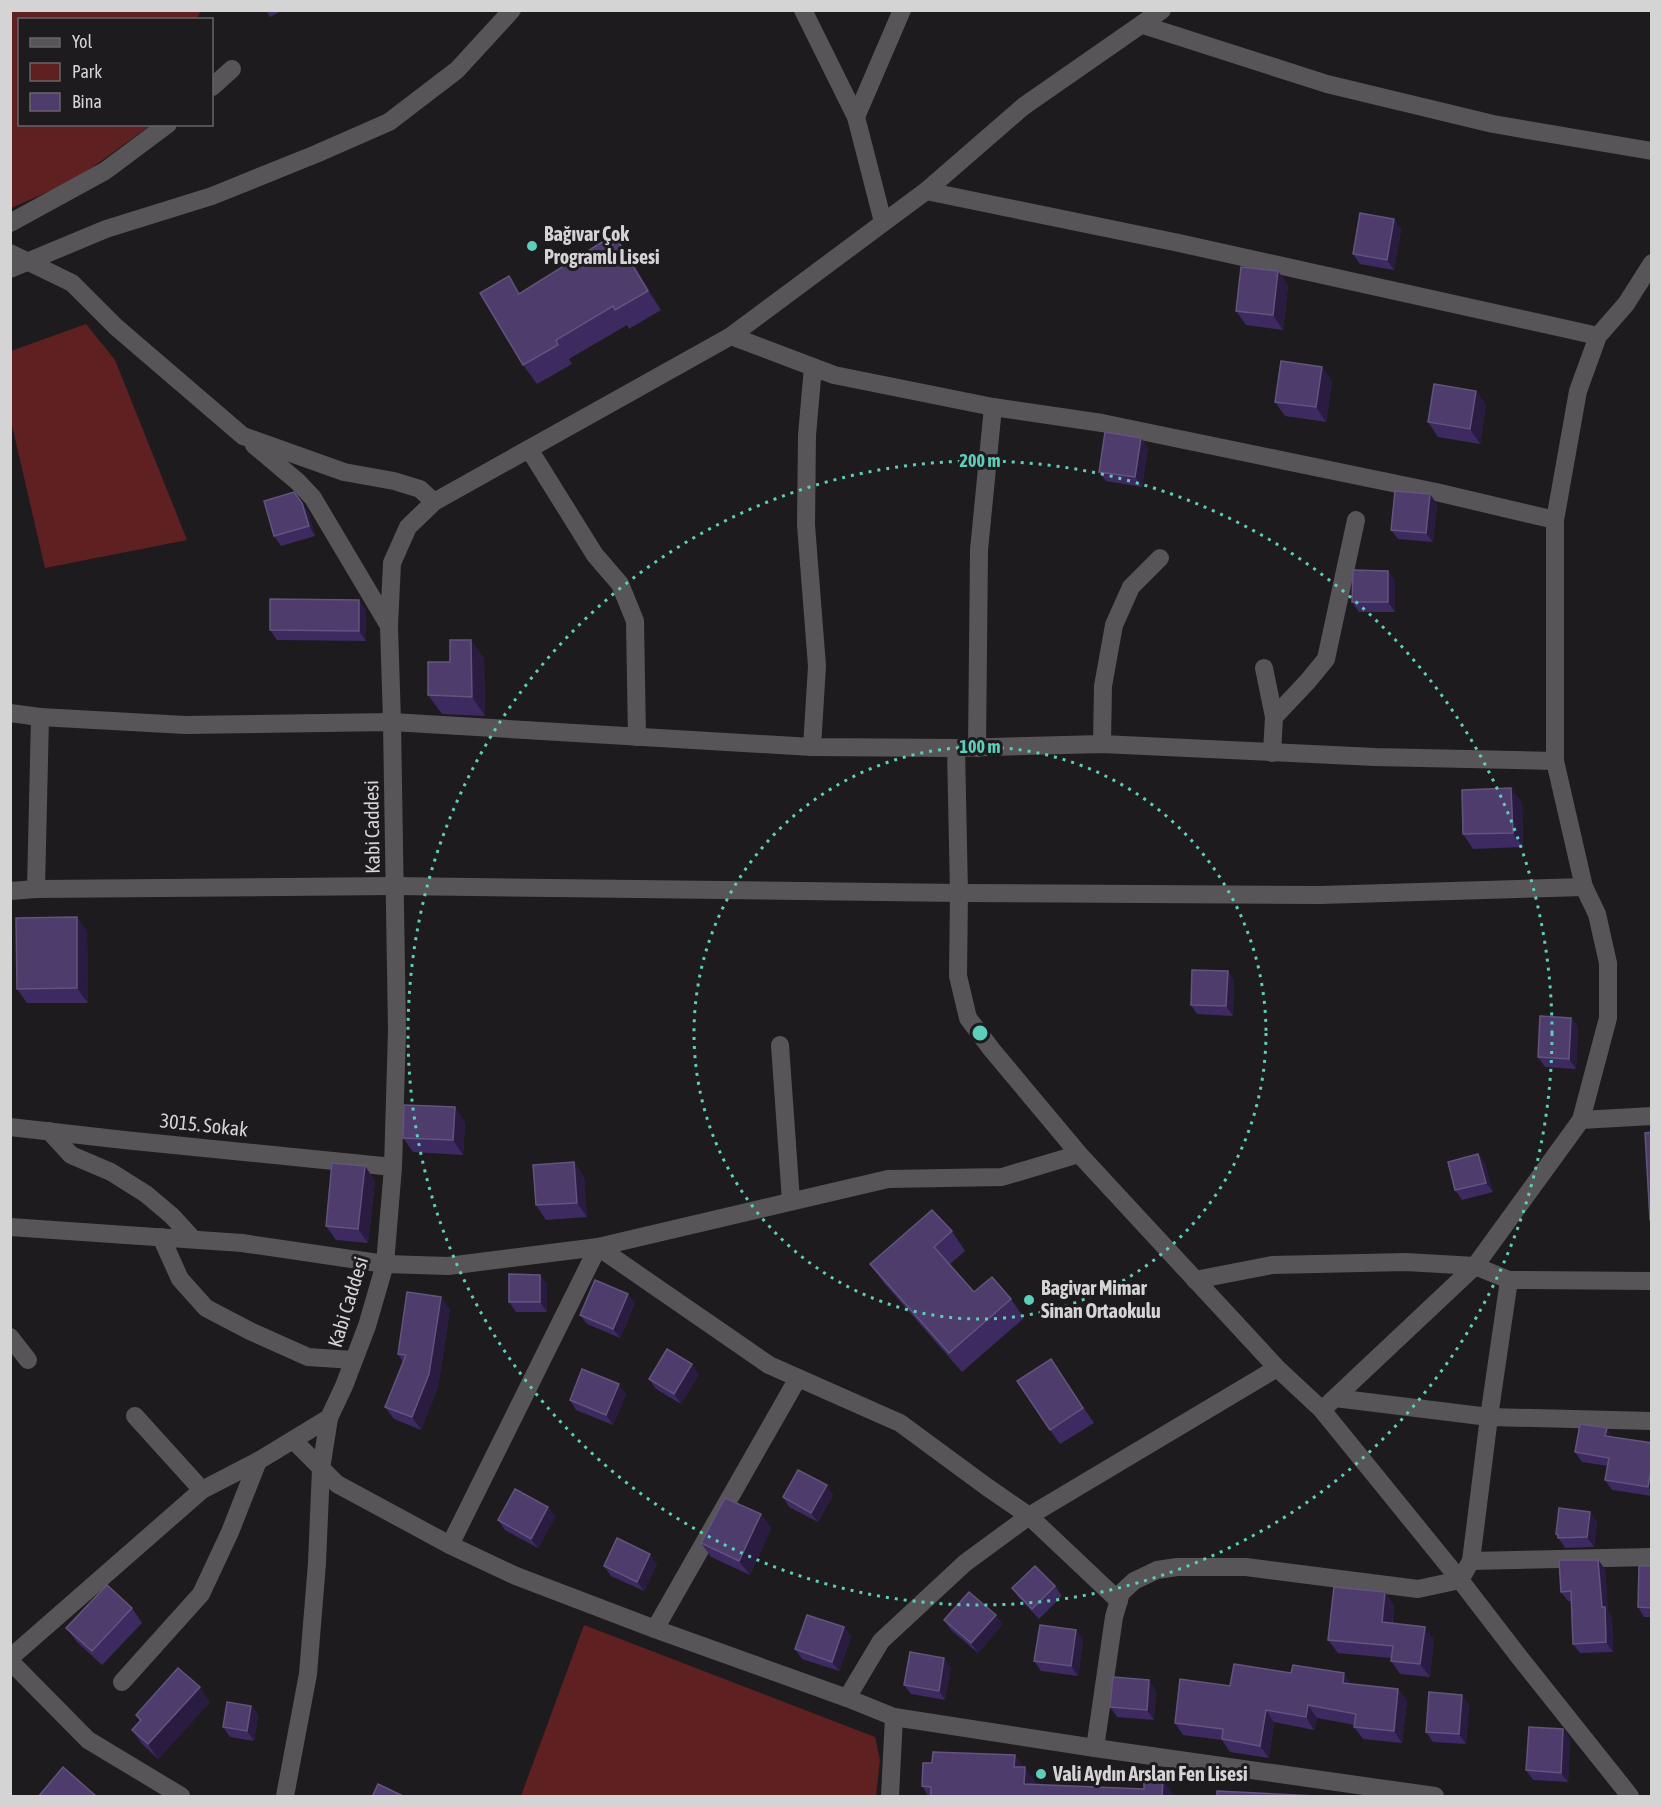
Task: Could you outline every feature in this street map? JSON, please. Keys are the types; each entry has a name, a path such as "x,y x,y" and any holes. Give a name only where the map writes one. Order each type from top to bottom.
{"street":[{"path":"10,269 106,230 212,196 389,122 457,70 512,10"},
{"path":"803,10 856,117 883,222"},
{"path":"856,117 902,10"},
{"name":"Kabi Caddesi","path":"285,1797 308,1674 317,1563 321,1469 329,1418 367,1326 385,1264 393,1167 397,1031 389,626 392,562 408,527 434,502 731,336 926,191 1024,106 1162,10"},
{"path":"1143,25 1328,84 1493,124 1652,151"},
{"path":"213,86 232,69"},
{"path":"10,223 105,171 165,126"},
{"path":"926,191 1179,243 1598,336"},
{"path":"10,253 72,284 116,327 298,482 314,498 389,626"},
{"path":"1329,1404 1475,1266 1581,1120 1608,1018 1608,963 1597,914 1584,887 1555,761 1555,520 1578,391 1598,336 1626,304 1652,263"},
{"path":"731,336 834,375 993,407 1102,423 1436,492 1555,520"},
{"path":"812,747 817,666 806,525 807,435 813,367"},
{"path":"977,748 979,550 993,407"},
{"path":"243,436 344,472 394,481 420,489 434,502"},
{"path":"529,449 595,555 620,584 635,621 637,737"},
{"path":"1274,717 1326,659 1356,520"},
{"path":"1102,744 1103,686 1114,625 1131,587 1161,558"},
{"path":"1264,668 1274,717 1272,753"},
{"path":"10,713 40,717 185,725 392,722 812,747 977,748 1102,744 1375,758 1555,761"},
{"path":"36,889 40,717"},
{"path":"956,748 958,976 968,1018 1079,1154 1277,1368 1329,1404 1460,1580 1630,1797"},
{"path":"10,891 395,886 1320,895 1584,887"},
{"path":"780,1045 791,1201"},
{"path":"1581,1120 1652,1116"},
{"name":"3015. Sokak","path":"10,1127 393,1167"},
{"path":"49,1131 71,1155 111,1172 146,1194 172,1216 193,1239"},
{"path":"10,1227 242,1243 385,1264 448,1266 597,1247 888,1179 1002,1177 1079,1154"},
{"path":"161,1237 180,1279 206,1308 308,1357 353,1360"},
{"path":"597,1247 769,1365 900,1423 1029,1516 1119,1601"},
{"path":"450,1545 597,1247"},
{"path":"1195,1280 1272,1265 1406,1262 1475,1266 1509,1280 1652,1281"},
{"path":"1095,1748 1114,1617 1121,1593 1134,1581 1157,1570 1177,1567 1246,1567 1418,1589 1460,1580 1471,1562 1509,1280"},
{"path":"10,1336 28,1360"},
{"path":"848,1698 881,1641 965,1563 1029,1516 1277,1368"},
{"path":"655,1629 798,1378"},
{"path":"1329,1404 1489,1417 1652,1420"},
{"path":"135,1416 202,1490"},
{"path":"181,1797 88,1740 10,1660 202,1490 258,1461 329,1418"},
{"path":"293,1440 337,1484 450,1545 516,1576 894,1717 1435,1797"},
{"path":"122,1682 201,1594 230,1532 258,1461"},
{"path":"1471,1562 1652,1557"},
{"path":"890,1797 894,1717"}],"green space":[{"path":"11,11 201,11 197,18 18,18 18,126 150,126 75,180 11,208"},
{"path":"86,324 115,360 187,540 45,568 11,421 11,351"},
{"path":"584,1625 875,1737 880,1760 876,1796 521,1796"}],"building":[{"path":"1360,213 1394,219 1387,260 1353,254"},
{"path":"618,241 648,291 615,310 613,306 556,340 558,345 523,365 480,293 509,276 519,294 602,242 606,248"},
{"path":"1241,267 1278,271 1273,315 1236,311"},
{"path":"1281,361 1322,367 1316,407 1275,402"},
{"path":"1434,384 1476,391 1470,429 1428,422"},
{"path":"1105,432 1141,438 1135,477 1099,472"},
{"path":"1395,491 1430,494 1426,533 1391,530"},
{"path":"294,492 302,503 309,526 274,536 264,501"},
{"path":"1353,570 1388,571 1388,602 1352,602"},
{"path":"270,599 359,600 359,631 270,630"},
{"path":"450,640 471,640 472,697 428,695 428,662 450,662"},
{"path":"1511,788 1513,833 1463,834 1462,790"},
{"path":"77,917 77,988 17,989 16,918"},
{"path":"1192,970 1228,971 1226,1006 1191,1005"},
{"path":"1540,1016 1571,1018 1569,1059 1538,1057"},
{"path":"404,1105 455,1107 453,1140 403,1138"},
{"path":"1652,1132 1652,1220 1650,1220 1645,1133"},
{"path":"1478,1154 1486,1183 1455,1190 1448,1162"},
{"path":"574,1162 577,1203 536,1205 533,1165"},
{"path":"332,1163 365,1166 358,1229 326,1226"},
{"path":"932,1210 952,1231 934,1247 974,1292 992,1277 1011,1299 949,1353 870,1264"},
{"path":"509,1274 540,1275 540,1302 509,1302"},
{"path":"595,1280 628,1294 613,1329 580,1315"},
{"path":"407,1292 441,1297 429,1374 412,1417 385,1407 406,1355 398,1354"},
{"path":"667,1349 692,1364 674,1394 649,1379"},
{"path":"1051,1359 1083,1408 1050,1430 1017,1381"},
{"path":"582,1369 619,1384 606,1415 570,1400"},
{"path":"1580,1424 1607,1428 1605,1436 1652,1443 1652,1470 1648,1487 1605,1480 1609,1458 1575,1452"},
{"path":"798,1470 827,1485 811,1513 783,1497"},
{"path":"515,1489 548,1507 531,1539 498,1520"},
{"path":"725,1498 761,1514 739,1561 701,1543"},
{"path":"1559,1508 1590,1512 1587,1537 1558,1538 1556,1534"},
{"path":"617,1538 650,1554 637,1582 604,1566"},
{"path":"1559,1560 1598,1560 1602,1607 1605,1607 1606,1642 1573,1644 1571,1591 1561,1592"},
{"path":"1035,1566 1055,1586 1032,1609 1012,1588"},
{"path":"1639,1566 1652,1566 1652,1608 1638,1607"},
{"path":"107,1585 132,1608 92,1651 66,1628"},
{"path":"1334,1587 1385,1592 1382,1622 1425,1627 1420,1664 1391,1661 1393,1646 1328,1640"},
{"path":"969,1592 996,1615 971,1643 944,1620"},
{"path":"807,1615 844,1627 832,1662 795,1649"},
{"path":"1040,1625 1076,1630 1071,1666 1034,1661"},
{"path":"910,1652 944,1658 939,1691 904,1685"},
{"path":"1234,1664 1291,1673 1293,1665 1344,1673 1343,1683 1398,1689 1394,1731 1354,1727 1356,1714 1308,1705 1306,1717 1266,1710 1260,1746 1222,1739 1223,1729 1175,1723 1180,1679 1230,1686"},
{"path":"178,1668 200,1687 148,1744 132,1730 141,1720 136,1715"},
{"path":"1113,1677 1149,1680 1147,1710 1110,1707"},
{"path":"1429,1692 1462,1695 1459,1734 1426,1732"},
{"path":"227,1702 251,1706 247,1731 223,1727"},
{"path":"1529,1727 1563,1729 1561,1773 1526,1770"},
{"path":"933,1752 1015,1755 1014,1767 1025,1767 1024,1784 1144,1789 1144,1779 1163,1780 1162,1797 931,1797 931,1787 922,1786 923,1763 932,1763"},
{"path":"63,1767 97,1797 38,1797"},
{"path":"378,1784 405,1797 372,1797"},
{"path":"1217,1791 1337,1797 1217,1797"}],"place":[{"name":"Bağıvar Çok Programlı Lisesi","path":"532,246"},
{"name":"Bagivar Mimar Sinan Ortaokulu","path":"1029,1300"},
{"name":"Vali Aydın Arslan Fen Lisesi","path":"1041,1774"}]}
